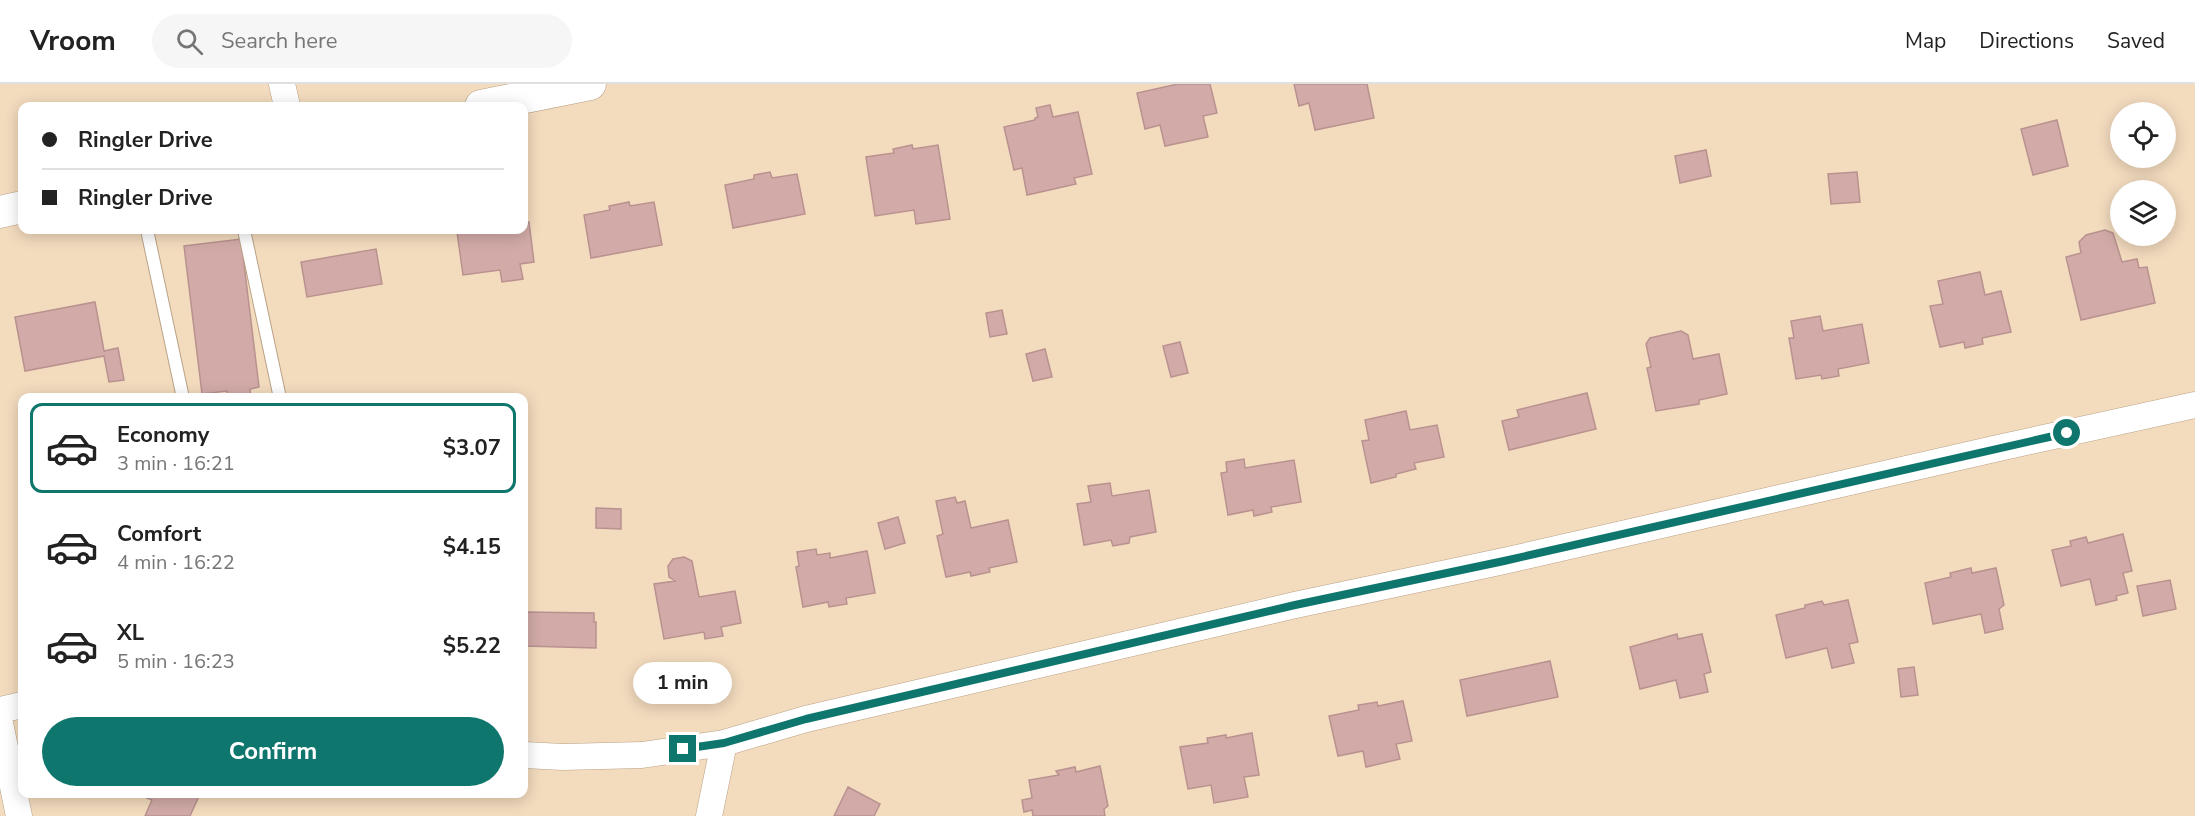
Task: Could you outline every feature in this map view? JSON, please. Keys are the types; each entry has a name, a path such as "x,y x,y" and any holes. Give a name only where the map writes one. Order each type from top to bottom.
{"street":[{"path":"282,84 286,102"},
{"path":"501,102 590,84"},
{"path":"0,212 18,208"},
{"path":"528,755 563,757 642,755 724,743 806,719 1295,605 1504,561 2195,405"},
{"path":"0,710 18,706"},
{"path":"0,723 19,816"},
{"path":"709,816 724,743"}],"lane":[{"path":"148,234 182,393"},
{"path":"245,234 279,393"}],"building":[{"path":"1178,84 1210,84 1217,113 1203,116 1208,137 1165,146 1160,125 1145,129 1137,93"},
{"path":"1294,84 1367,84 1374,118 1315,130 1309,103 1299,106"},
{"path":"1050,105 1053,117 1078,112 1092,174 1074,178 1076,184 1027,195 1022,168 1014,170 1004,127 1035,120 1038,117 1036,108"},
{"path":"2057,120 2068,166 2033,175 2021,129"},
{"path":"912,145 913,149 938,145 950,219 916,224 914,210 875,216 866,157 894,153 893,149"},
{"path":"1706,150 1711,176 1680,183 1675,156"},
{"path":"770,172 772,178 797,174 805,214 733,228 725,185 754,179 754,175"},
{"path":"1857,172 1860,202 1831,204 1828,174"},
{"path":"629,202 630,206 654,202 662,245 591,258 584,215 610,210 609,206"},
{"path":"528,222 534,262 520,264 523,279 502,282 500,270 463,275 457,234 528,234"},
{"path":"2105,230 2110,232 2110,246 2117,246 2122,262 2137,259 2139,268 2147,267 2155,303 2081,320 2066,257 2081,253 2079,242 2086,235"},
{"path":"241,239 259,387 250,389 250,393 227,393 227,391 202,393 184,246"},
{"path":"376,249 382,284 307,297 301,262"},
{"path":"1980,272 1985,295 2001,291 2011,332 1982,338 1983,344 1965,348 1964,342 1940,347 1930,306 1943,304 1938,281"},
{"path":"95,302 104,351 118,348 124,380 109,382 104,356 25,371 15,317"},
{"path":"1002,310 1007,334 990,337 986,313"},
{"path":"1820,316 1823,331 1862,324 1869,363 1838,369 1839,376 1822,379 1821,375 1796,379 1789,338 1794,338 1791,321"},
{"path":"1681,331 1688,335 1693,359 1719,354 1727,394 1699,400 1699,404 1656,411 1647,368 1651,367 1646,344 1650,338"},
{"path":"1180,342 1188,373 1171,377 1163,346"},
{"path":"1045,349 1052,377 1033,381 1026,354"},
{"path":"1587,393 1596,429 1509,450 1502,421 1519,417 1517,410"},
{"path":"1406,411 1410,430 1437,425 1444,457 1414,463 1416,469 1371,483 1362,441 1369,440 1365,420"},
{"path":"1244,459 1245,468 1294,460 1301,502 1271,507 1272,512 1254,516 1253,510 1228,515 1221,473 1227,472 1226,462"},
{"path":"1110,483 1112,496 1149,490 1156,532 1130,537 1129,543 1113,546 1111,540 1084,545 1077,504 1091,502 1088,486"},
{"path":"955,497 957,503 965,501 971,528 1008,520 1017,562 989,568 990,572 971,576 970,572 946,577 937,536 943,534 936,501"},
{"path":"596,508 621,509 621,529 596,528"},
{"path":"898,517 905,543 885,549 878,523"},
{"path":"2123,534 2132,571 2123,573 2128,593 2116,596 2117,600 2096,605 2090,579 2061,586 2052,550 2071,546 2070,541 2086,537 2088,543"},
{"path":"816,549 817,555 830,553 830,558 867,551 875,593 846,598 847,604 829,607 828,602 803,607 796,567 799,566 797,552"},
{"path":"684,557 692,561 699,597 735,591 741,623 721,627 723,636 705,639 704,632 664,639 654,584 675,581 669,577 668,566 673,559"},
{"path":"1971,568 1972,573 1996,568 2004,605 1999,609 2003,629 1985,633 1981,614 1933,624 1925,583 1951,577 1950,573"},
{"path":"2170,580 2176,609 2143,616 2137,586"},
{"path":"1848,600 1858,642 1849,644 1854,663 1832,668 1827,648 1786,658 1776,615 1822,601 1824,605"},
{"path":"528,612 594,613 596,648 528,646"},
{"path":"1677,634 1678,639 1702,634 1711,672 1704,674 1708,692 1680,698 1676,680 1640,689 1630,647"},
{"path":"1550,661 1558,697 1467,716 1460,680"},
{"path":"1914,667 1918,695 1901,697 1898,669"},
{"path":"1403,701 1412,741 1396,744 1400,759 1366,767 1363,751 1338,756 1329,716 1359,710 1358,705 1377,702 1378,706"},
{"path":"1252,733 1259,775 1244,777 1248,797 1214,803 1211,785 1188,789 1180,747 1208,743 1207,738 1226,735 1226,738"},
{"path":"1100,766 1108,806 1104,809 1105,816 1033,816 1032,810 1024,812 1022,800 1032,798 1029,780 1059,775 1056,771 1075,767 1076,772"},
{"path":"848,787 880,804 874,816 834,816"},
{"path":"147,798 198,798 190,816 145,816 152,800"}],"route":[{"path":"683,749 724,743 806,719 1295,605 1504,561 2067,433"}]}
